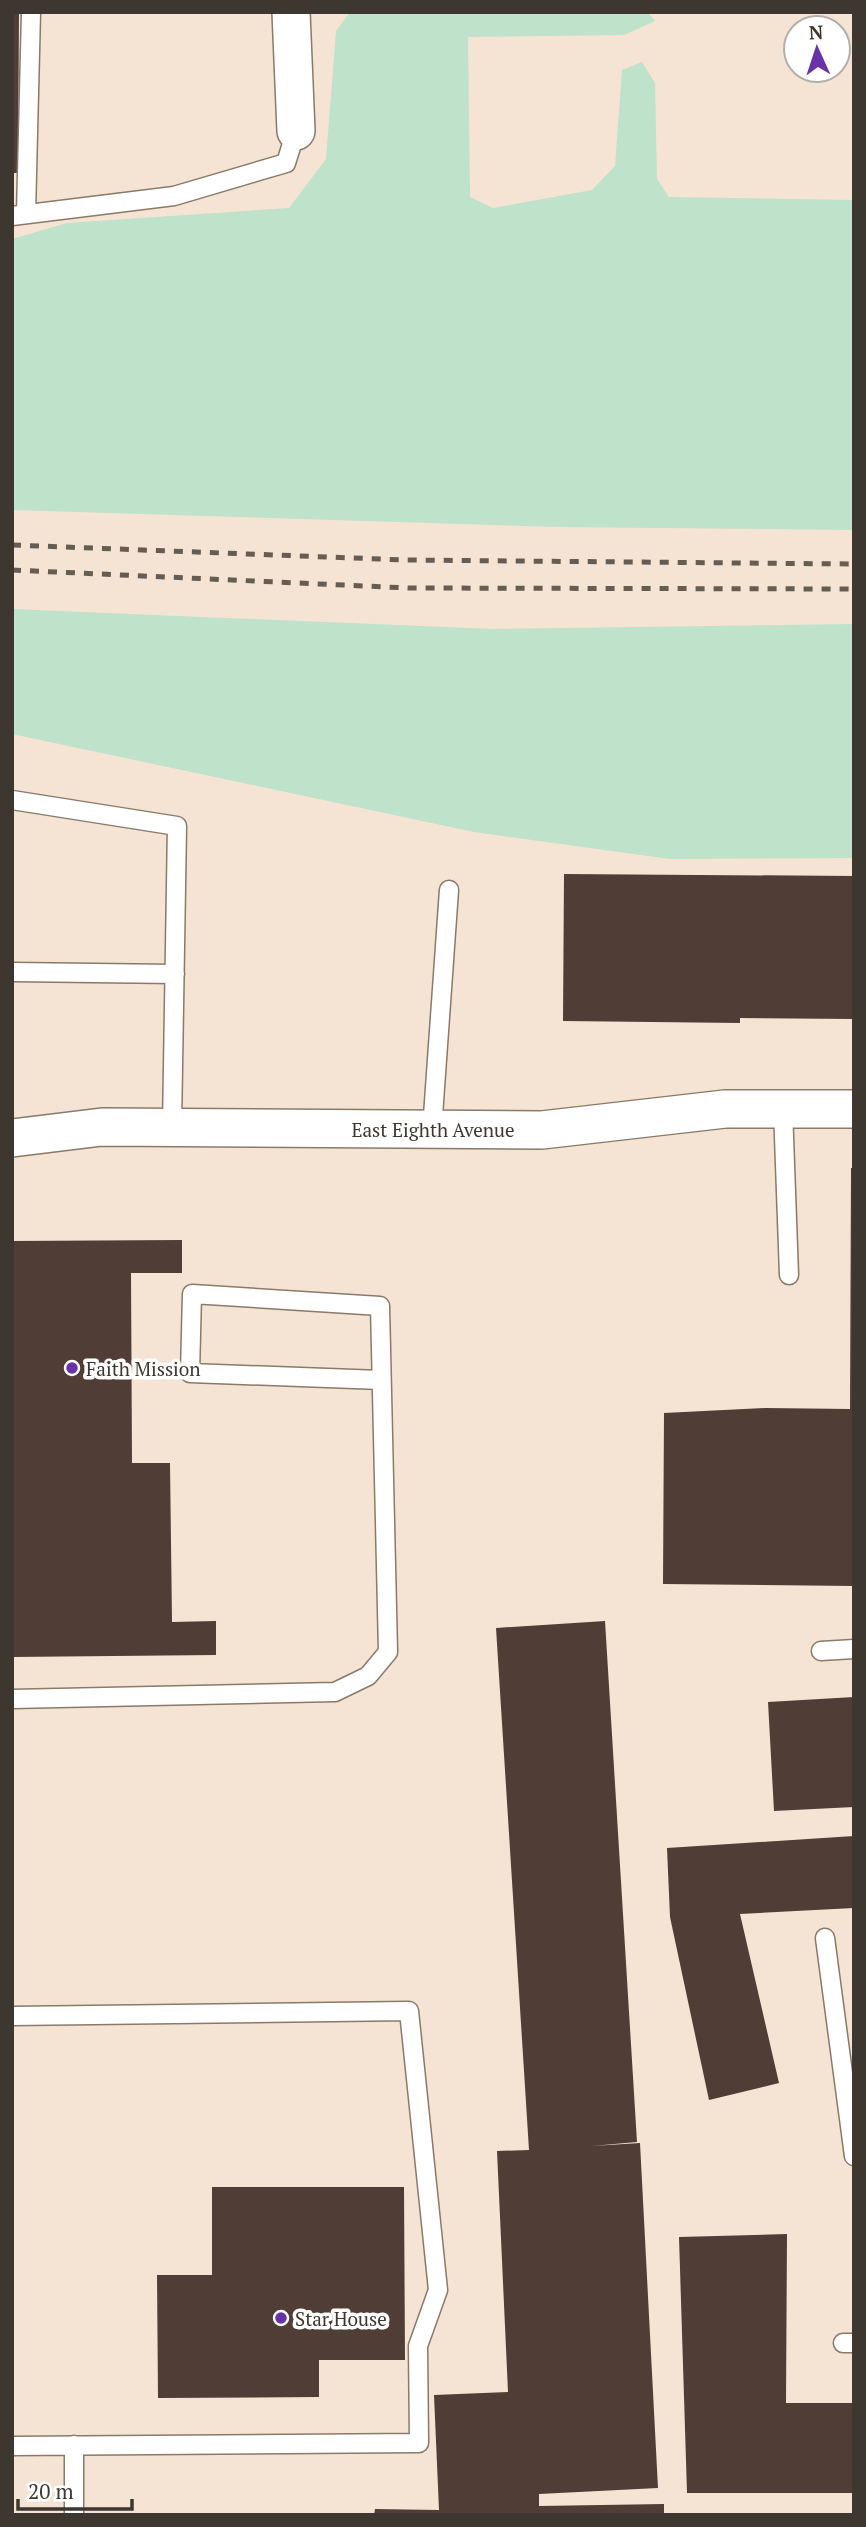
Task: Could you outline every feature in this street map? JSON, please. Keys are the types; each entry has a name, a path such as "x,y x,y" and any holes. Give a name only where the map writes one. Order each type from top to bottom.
{"street":[{"path":"291,12 296,131"},
{"name":"East Eighth Avenue","path":"12,1138 102,1127 542,1130 725,1109 854,1109"}],"lane":[{"path":"31,12 19,215 174,196 286,163 296,131"},
{"path":"12,800 177,826 172,1127"},
{"path":"432,1130 449,890"},
{"path":"12,972 175,974"},
{"path":"783,1109 789,1275"},
{"path":"12,1699 335,1692 368,1676 388,1652 380,1306 192,1294 190,1373 381,1380"},
{"path":"821,1651 854,1649"},
{"path":"825,1938 854,2156"},
{"path":"12,2016 409,2011 438,2290 418,2346 419,2443 12,2446"},
{"path":"74,2445 74,2515"}],"green space":[{"path":"350,12 647,12 655,21 624,35 468,37 470,197 493,208 592,190 615,166 622,70 642,62 655,83 657,179 669,197 854,200 854,530 557,527 12,510 12,239 67,223 289,208 326,159 336,31"},
{"path":"12,609 493,629 854,624 854,858 670,859 474,832 12,734"}],"building":[{"path":"12,12 19,12 18,173 12,173"},
{"path":"564,874 854,876 854,1019 740,1018 740,1023 563,1021"},
{"path":"851,1168 854,1168 854,1586 663,1584 664,1413 765,1408 850,1409"},
{"name":"Faith Mission","path":"182,1240 182,1273 131,1273 132,1463 170,1463 172,1622 216,1621 216,1655 12,1657 12,1241"},
{"path":"605,1621 637,2142 592,2146 640,2143 658,2488 539,2494 539,2506 664,2504 664,2515 374,2515 375,2509 439,2510 434,2395 508,2392 497,2151 529,2150 496,1628"},
{"path":"854,1697 854,1807 774,1811 768,1702"},
{"path":"854,1836 854,1908 740,1914 779,2083 709,2100 670,1917 667,1848"},
{"name":"Star House","path":"212,2187 404,2187 405,2360 319,2360 319,2397 158,2398 157,2275 212,2275"},
{"path":"787,2234 786,2403 854,2403 854,2493 687,2493 679,2237"}],"railway":[{"path":"12,545 406,560 854,564"},
{"path":"12,570 408,588 854,589"}],"place":[{"name":"Faith Mission","path":"72,1368"},
{"name":"Star House","path":"281,2318"}]}
